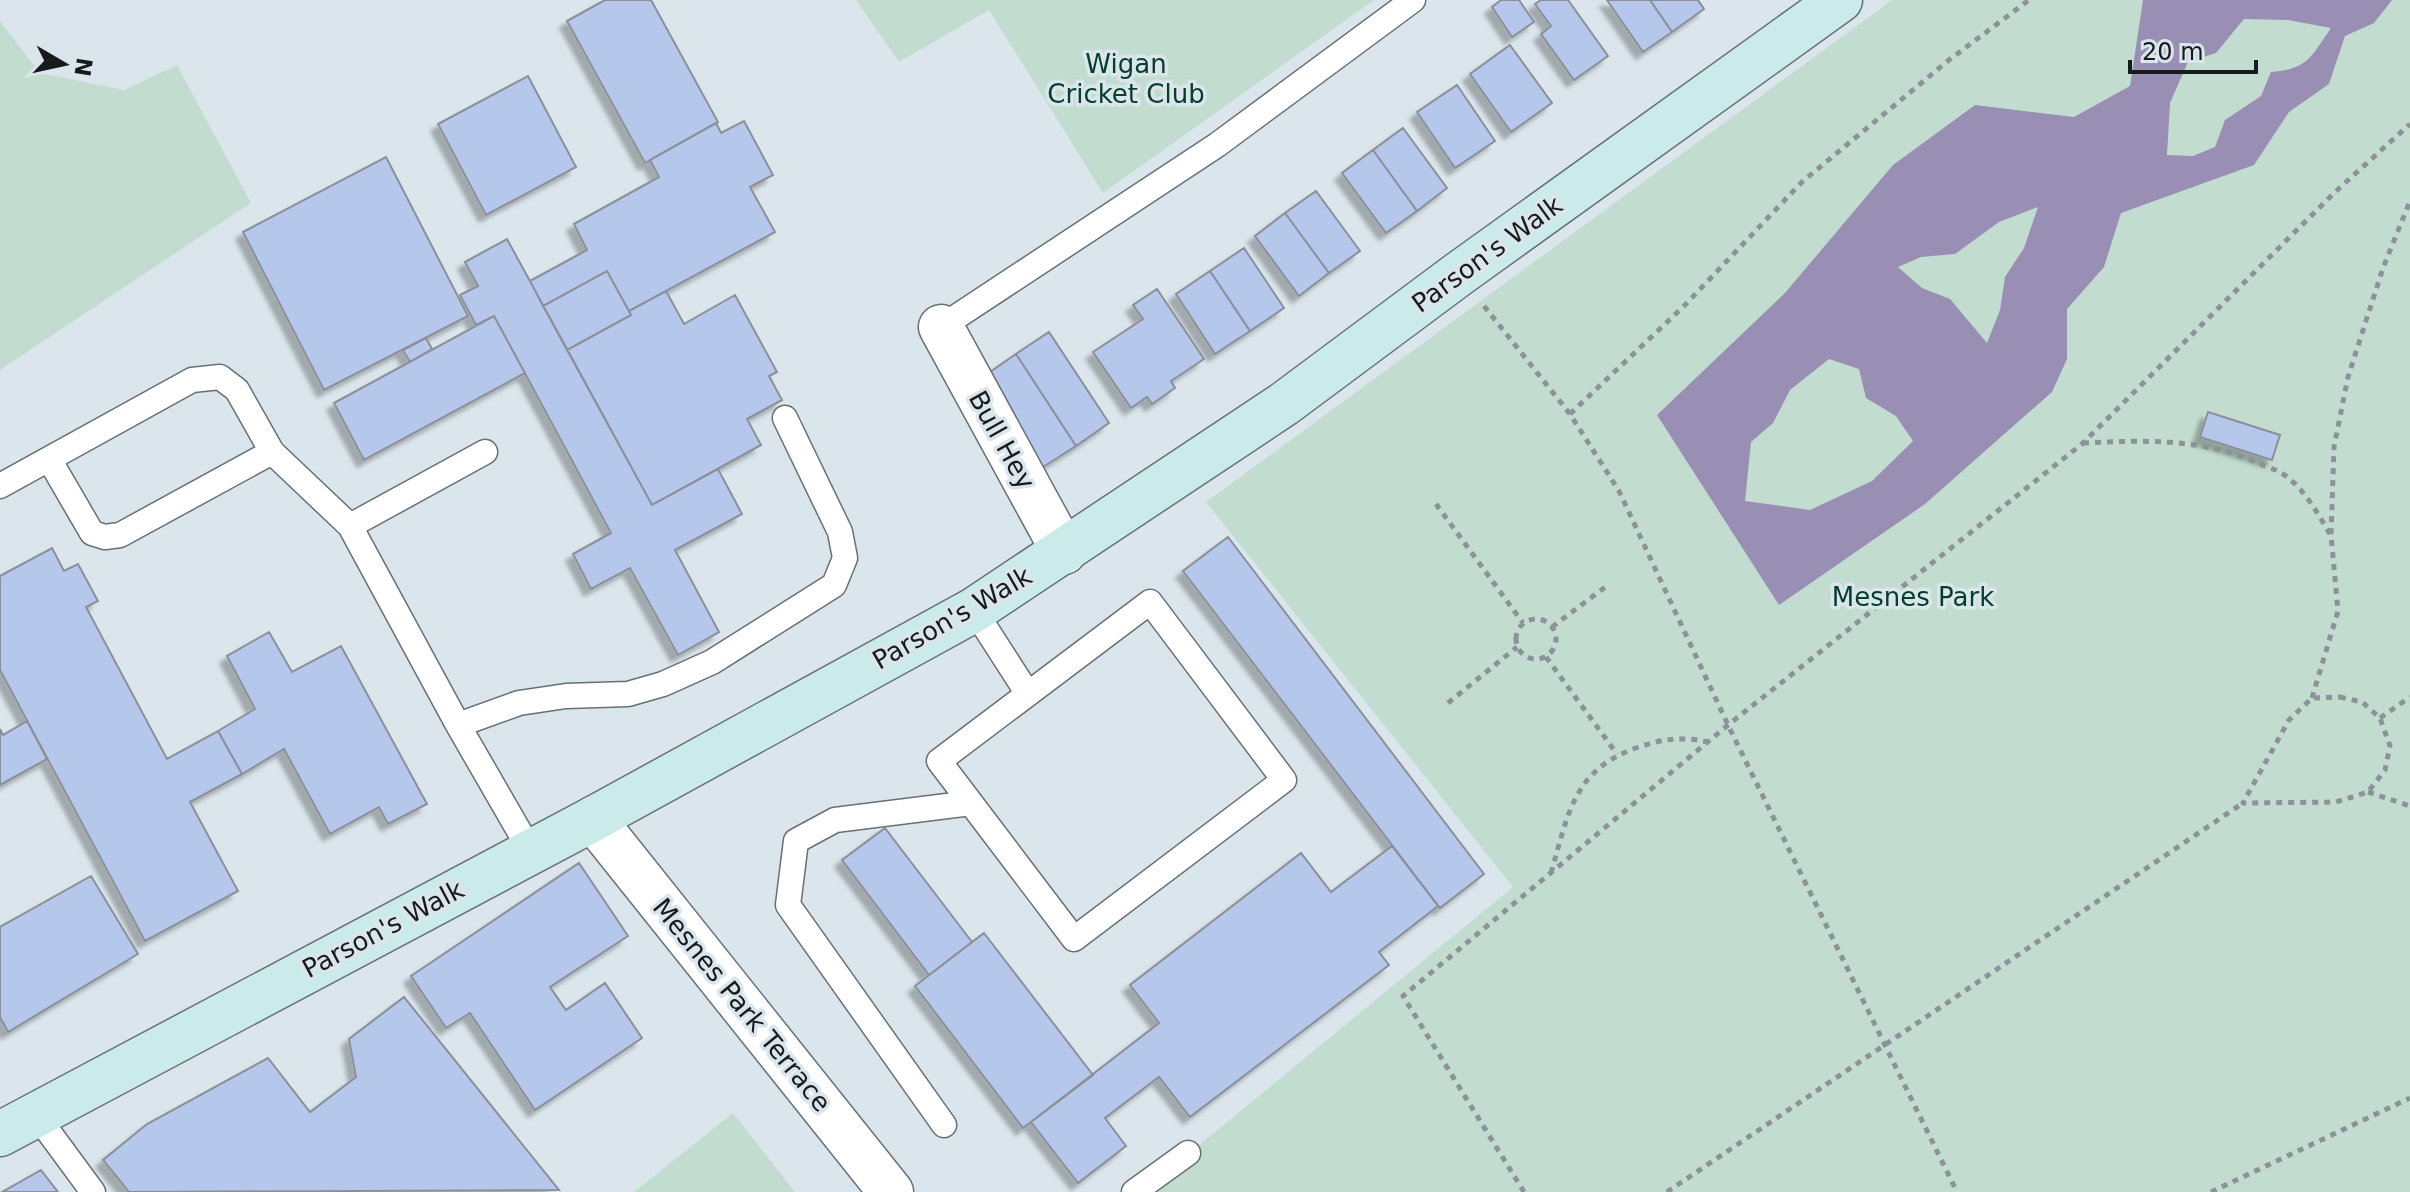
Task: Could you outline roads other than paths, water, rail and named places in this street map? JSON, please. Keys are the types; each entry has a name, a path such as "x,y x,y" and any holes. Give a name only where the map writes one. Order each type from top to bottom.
{"main road":[{"name":"Parson's Walk","path":"19,1125 593,819 974,610 1284,404 1460,273 1840,0"}],"street":[{"name":"Bull Hey","path":"941,327 1064,552"},
{"name":"Mesnes Park Terrace","path":"593,819 891,1192"}],"lane":[{"path":"941,327 1217,145 1413,0"},
{"path":"0,486 192,380 220,377 237,390 272,452 350,526 530,850"},
{"path":"458,725 519,703 566,696 628,694 663,684 712,662 834,585 845,558 840,532 785,418"},
{"path":"49,459 92,533 105,537 120,535 272,452"},
{"path":"350,526 485,452"},
{"path":"1150,602 1284,780 1074,939 939,761 1028,694 1150,602"},
{"path":"974,610 1028,694"},
{"path":"944,1125 788,905 796,841 835,820 971,803"},
{"path":"19,1125 93,1192"},
{"path":"1134,1192 1188,1153"}],"park label":[{"name":"Wigan Cricket Club","path":"1126,79"},
{"name":"Mesnes Park","path":"1913,597"}]}
